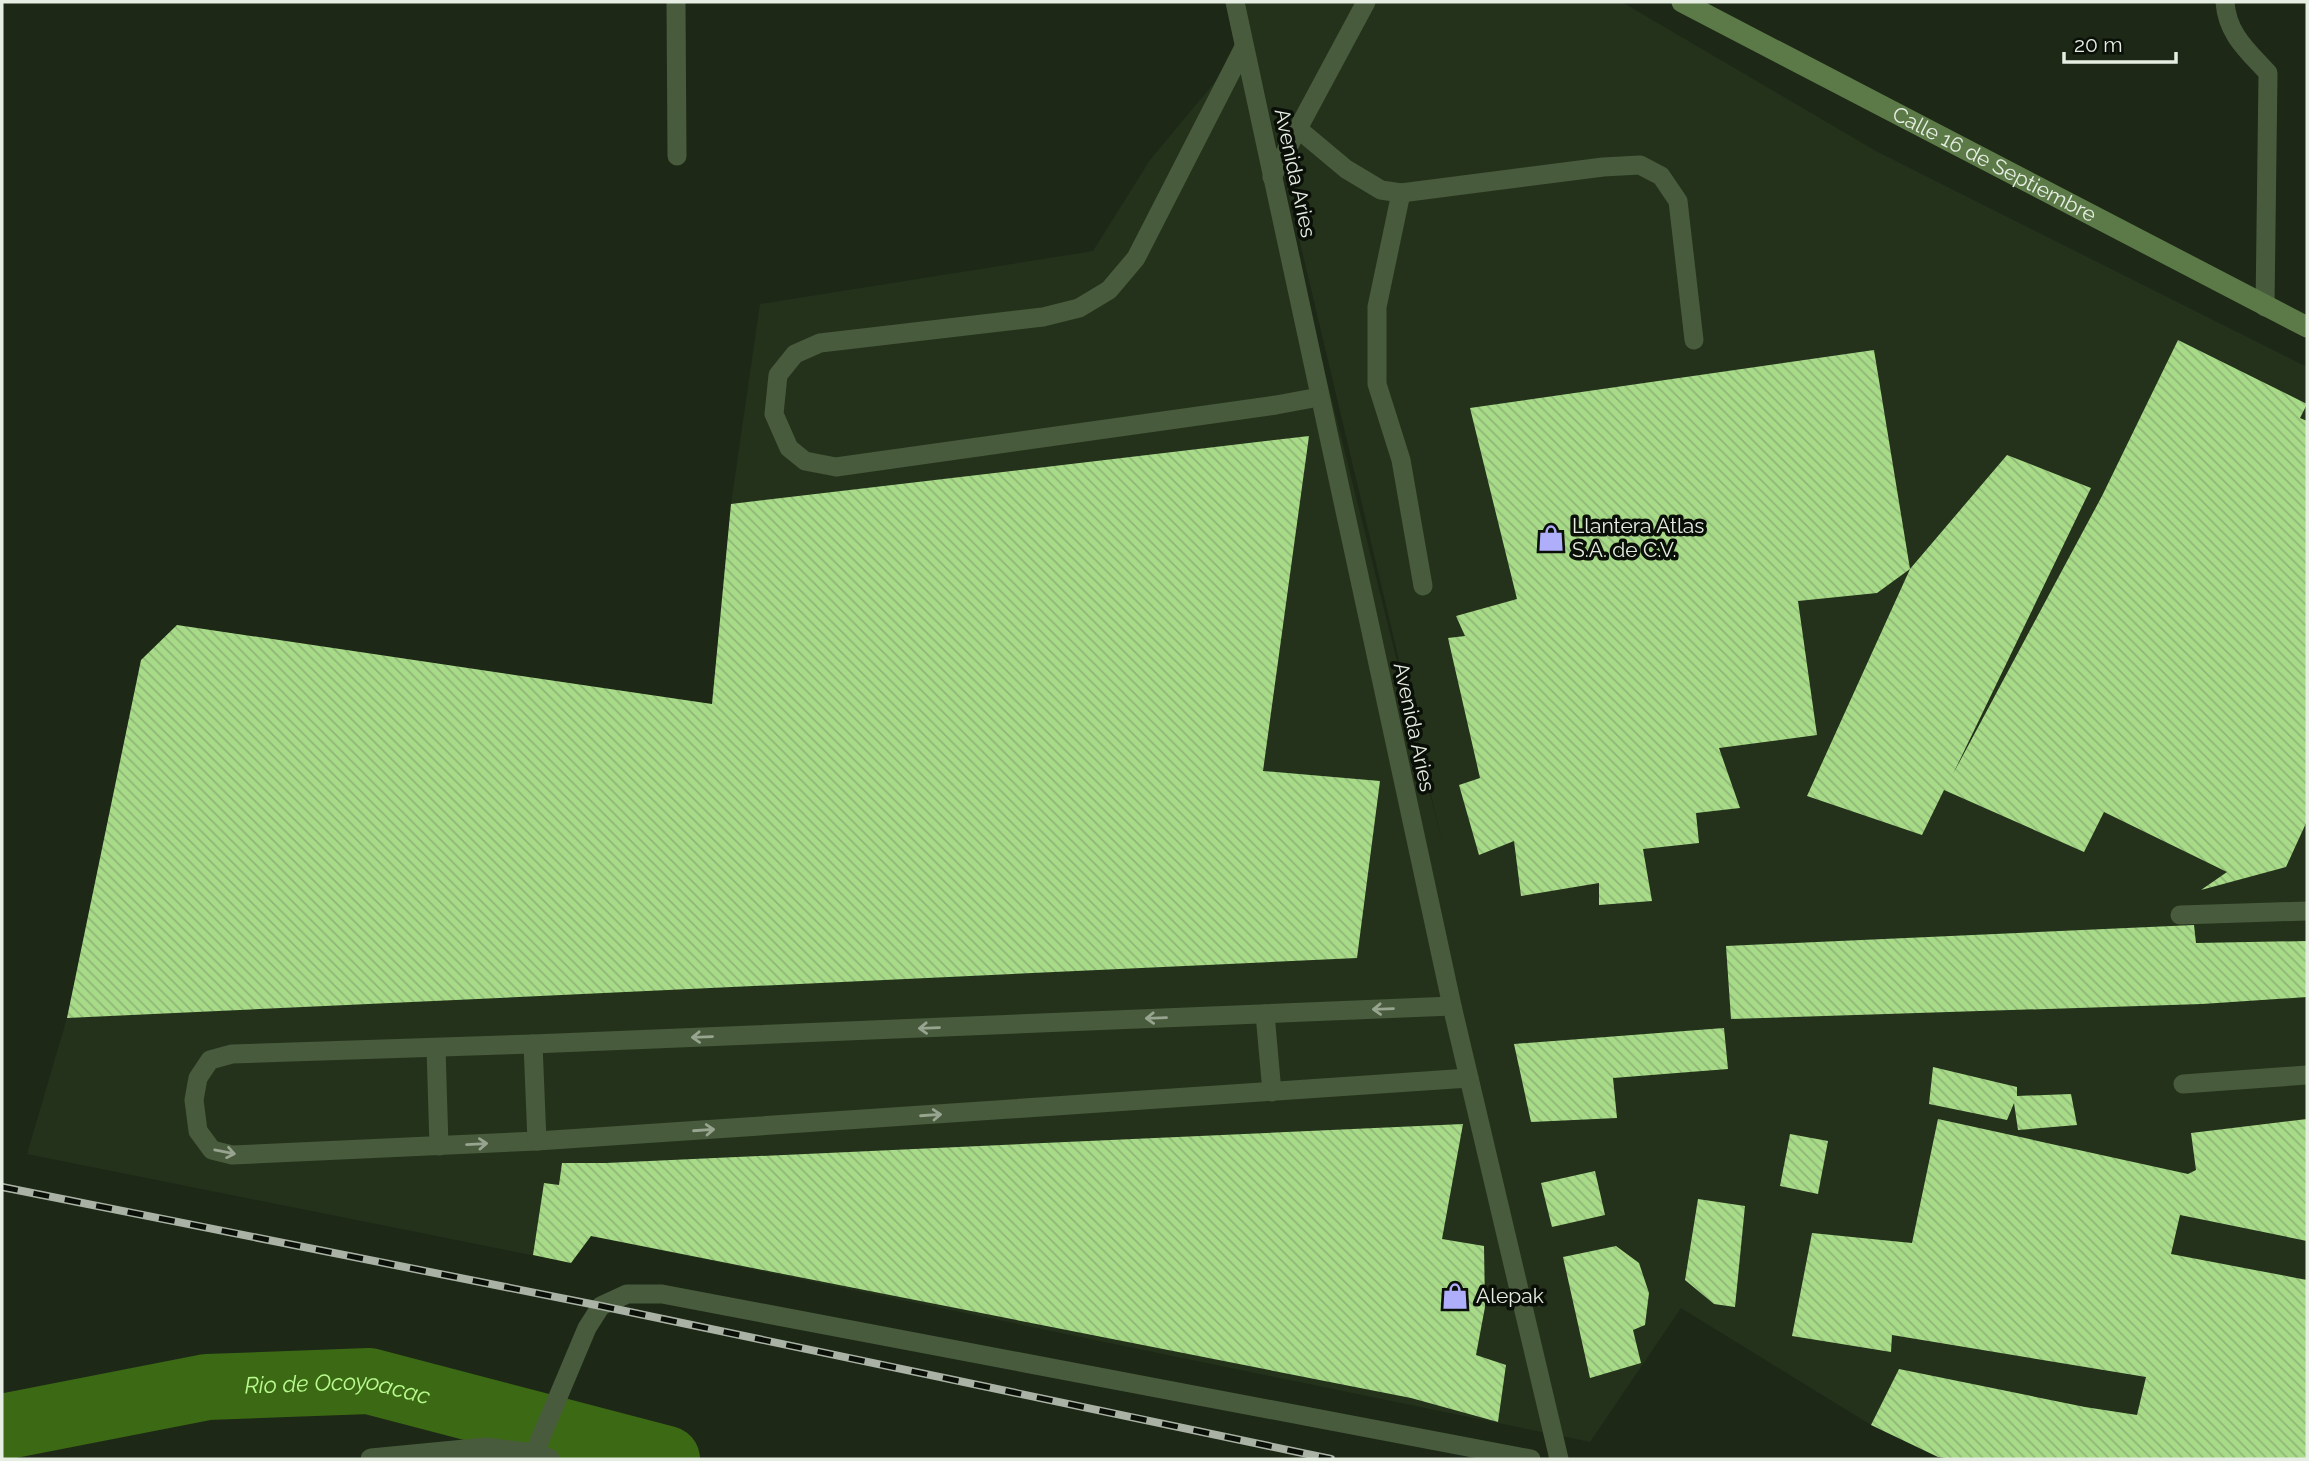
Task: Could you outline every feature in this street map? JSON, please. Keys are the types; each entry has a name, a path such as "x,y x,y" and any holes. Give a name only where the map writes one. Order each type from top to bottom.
{"main road":[{"name":"Calle 16 de Septiembre","path":"1682,2 2307,327"}],"street":[{"path":"371,1459 486,1448 542,1457"}],"lane":[{"path":"676,2 677,156"},
{"name":"Avenida Aries","path":"1235,2 1452,1006 1559,1459"},
{"path":"1272,177 1366,2"},
{"path":"2225,2 2234,34 2268,74 2265,307"},
{"path":"1244,47 1136,258 1109,289 1079,308 1043,317 820,343 794,354 778,375 774,414 789,447 805,460 836,467 1319,397"},
{"path":"1297,128 1346,169 1381,190 1401,193 1603,167 1640,165 1661,176 1678,201 1694,340"},
{"path":"1401,193 1377,307 1377,384 1401,460 1423,586"},
{"path":"2180,915 2307,911"},
{"path":"1452,1006 232,1054 210,1060 198,1078 194,1100 198,1132 212,1150 232,1155 537,1141 1469,1078"},
{"path":"1265,1014 1272,1092"},
{"path":"533,1044 537,1141"},
{"path":"436,1048 439,1146"},
{"path":"2183,1084 2307,1075"},
{"path":"542,1457 545,1432 559,1394 587,1328 601,1306 628,1294 662,1294 1531,1459"}],"shaded area":[{"path":"1243,2 1622,2 1876,151 2307,367 2307,1459 1938,1457 1871,1425 1681,1308 1590,1442 591,1236 571,1263 27,1154 67,1018 141,660 177,625 712,704 731,504 760,304 1093,251 1150,160 1244,47 1445,854"}],"building":[{"path":"2178,340 2307,404 2300,418 2307,421 2307,821 2286,867 2201,890 2227,872 2104,812 2084,852 1944,790 1922,835 1807,796 1910,569 2007,455 2091,488 1953,774 2102,496"},
{"path":"1874,350 1910,569 1877,593 1798,601 1817,735 1719,748 1740,808 1696,813 1699,843 1643,849 1652,901 1599,905 1599,883 1521,896 1514,841 1479,855 1459,785 1480,778 1448,638 1465,636 1456,616 1517,599 1470,408"},
{"path":"1309,436 1263,771 1380,781 1357,958 67,1018 141,660 177,625 712,704 731,504"},
{"path":"2194,925 2196,943 2307,941 2307,997 2202,1004 1731,1019 1726,946"},
{"path":"1724,1028 1728,1069 1613,1078 1617,1118 1531,1122 1514,1044"},
{"path":"1933,1067 2017,1087 2017,1096 2071,1094 2077,1125 2018,1130 2014,1103 2007,1120 1929,1104"},
{"path":"1938,1119 2188,1174 2196,1170 2191,1133 2307,1119 2307,1241 2180,1215 2171,1254 2307,1280 2307,1459 1953,1459 1938,1457 1871,1425 1899,1369 2137,1415 2146,1377 1892,1335 1891,1352 1792,1336 1812,1233 1912,1243"},
{"path":"1463,1124 1442,1239 1484,1246 1485,1307 1476,1355 1506,1365 1498,1422 1411,1398 591,1236 571,1263 533,1255 544,1183 559,1185 562,1163"},
{"path":"1790,1134 1828,1141 1818,1194 1780,1186"},
{"path":"1595,1171 1605,1215 1552,1227 1541,1183"},
{"path":"1698,1199 1745,1206 1735,1307 1714,1304 1685,1280"},
{"path":"1616,1246 1639,1263 1649,1293 1645,1325 1633,1330 1641,1363 1590,1378 1563,1257"}],"waterway":[{"name":"Rio de Ocoyoacac","path":"2,1427 207,1387 369,1381 667,1459"}],"railway":[{"path":"2,1187 601,1306 1331,1459"}],"place":[{"name":"Llantera Atlas S.A. de C.V.","path":"1551,538"},
{"name":"Alepak","path":"1455,1296"}]}
